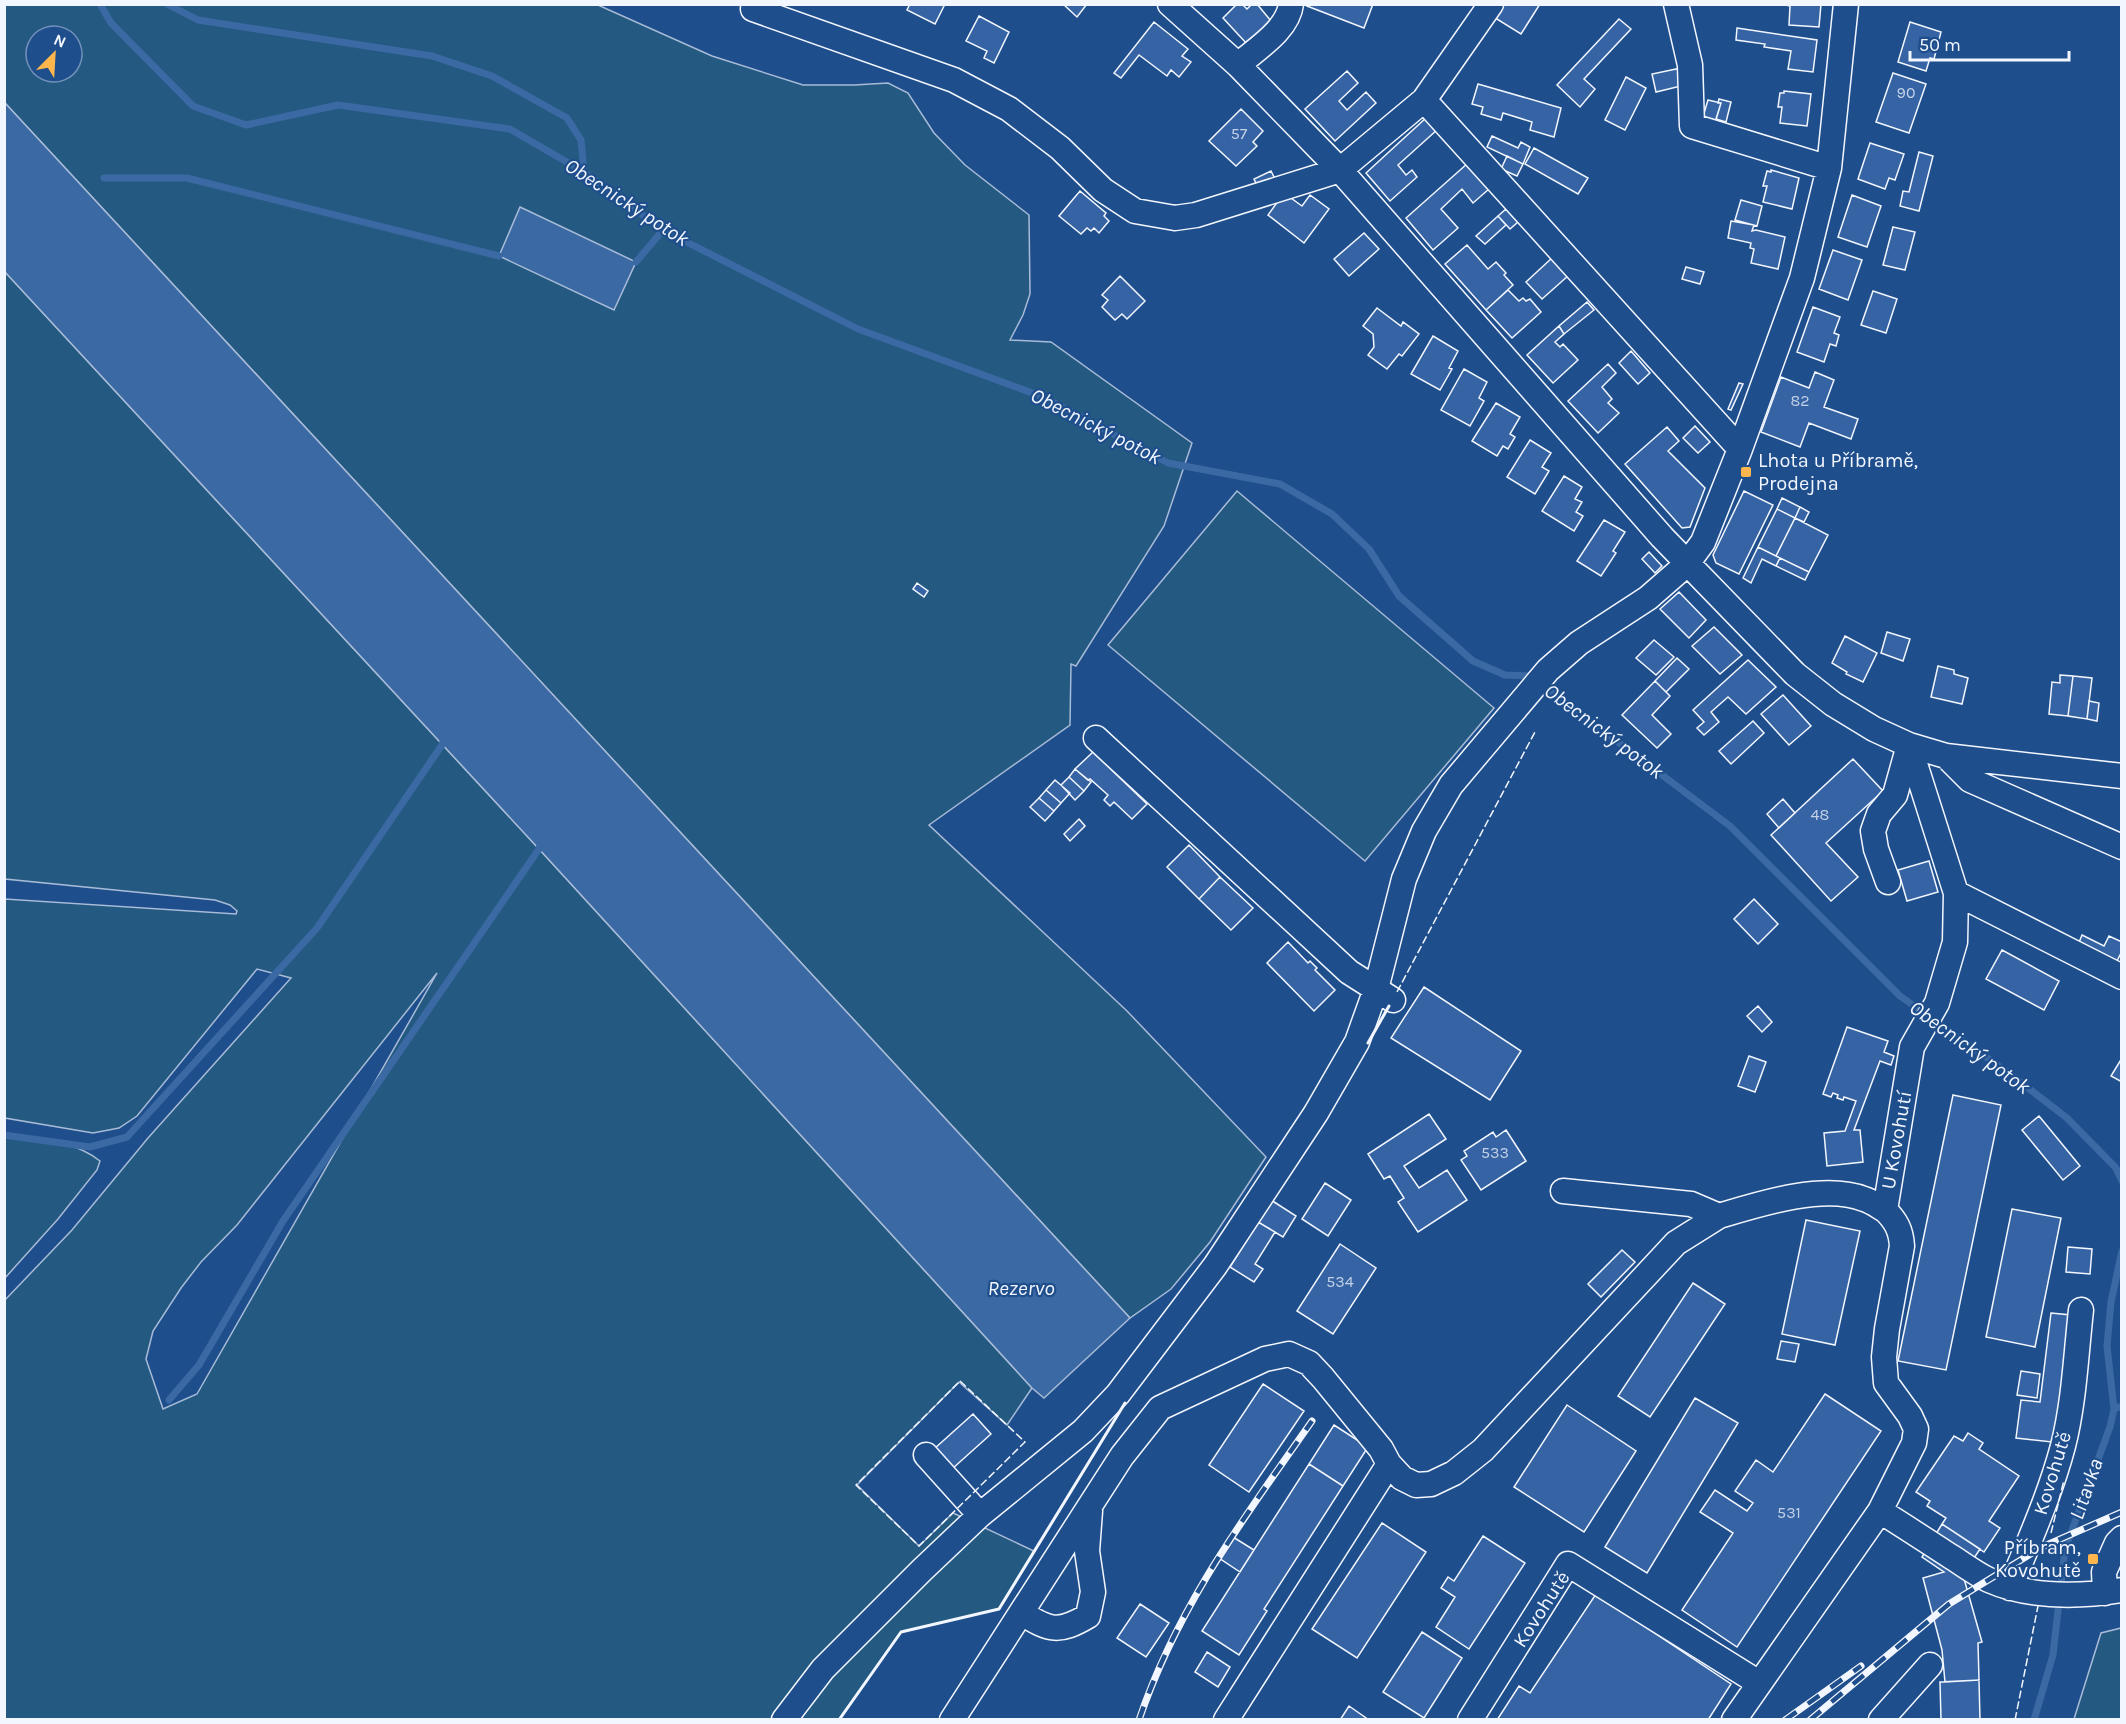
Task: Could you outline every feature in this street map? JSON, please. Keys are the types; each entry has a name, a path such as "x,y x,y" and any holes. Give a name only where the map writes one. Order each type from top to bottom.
{"street":[{"path":"754,4 753,9 954,80 1009,109 1060,148 1103,190 1135,211 1175,218 1196,215 1340,170 1424,100 1491,4"},
{"path":"1170,4 1238,65 1340,170 1687,564 1796,674 1833,704 1874,729 1909,745 1946,756 2121,776"},
{"path":"1238,65 1277,31 1290,12 1291,4"},
{"path":"1676,4 1690,65 1692,126 1828,168"},
{"path":"784,1719 824,1669 922,1570 980,1515 1083,1431 1118,1394 1215,1266 1316,1113 1384,995 1404,879 1424,831 1451,785 1548,670 1578,643 1648,598 1687,564 1702,542 1740,449 1802,278 1828,168 1846,4"},
{"path":"1424,100 1740,449"},
{"path":"1096,738 1349,972 1384,995"},
{"path":"1888,882 1876,849 1873,831 1879,814 1895,795 1909,745"},
{"name":"U Kovohutí","path":"1389,1464 1402,1478 1416,1485 1431,1484 1454,1473 1483,1450 1676,1243 1719,1216 1778,1198 1839,1193 1864,1198 1885,1209 1912,1047 1937,1003 1955,942 1956,893 1909,745"},
{"path":"1946,756 1970,780 2121,846"},
{"path":"1956,893 2121,976"},
{"path":"1563,1191 1691,1204 1719,1216"},
{"path":"1734,1719 1880,1511 1914,1443 1916,1429 1910,1416 1886,1383 1884,1357 1887,1329 1902,1246 1901,1233 1896,1221 1885,1209"},
{"name":"Kovohutě","path":"2010,1588 2041,1511 2063,1446 2081,1310"},
{"path":"952,1719 1122,1456 1160,1408 1265,1359 1289,1354 1309,1363 1323,1378 1381,1449 1389,1464 1228,1719"},
{"path":"926,1455 980,1515"},
{"path":"1022,1613 1045,1627 1070,1627 1088,1616 1093,1592 1087,1551 1090,1508"},
{"path":"1880,1511 1988,1580 2010,1588 2041,1593 2103,1593 2104,1572 2121,1538"},
{"name":"Kovohutě","path":"1470,1719 1568,1564 1759,1683"},
{"path":"1893,1715 1930,1665"}],"shaded area":[{"path":"5,5 598,5 712,56 803,85 888,83 908,93 934,133 965,165 1029,215 1030,294 1023,315 1010,340 1051,342 1192,443 1164,526 1076,666 1071,664 1070,725 929,825 1127,1011 1266,1157 1210,1242 1171,1289 1130,1318 5,103"},
{"path":"5,272 539,849 1032,1388 1007,1425 959,1382 857,1485 919,1546 953,1513 1034,1551 999,1609 901,1632 839,1719 5,1719 4,1301 72,1230 148,1138 291,978 257,969 137,1116 119,1128 93,1133 5,1118 5,899 236,914 237,911 230,905 215,900 5,879","holes":["437,973 197,1394 163,1409 146,1359 153,1331 201,1262 237,1225"]},
{"path":"1237,491 1494,708 1365,861 1108,645"},
{"path":"5,1135 67,1144 100,1161 97,1170 58,1219 5,1278"},
{"path":"2121,1628 2121,1719 2074,1719 2101,1633"}],"water":[{"name":"Rezervo","path":"5,103 1130,1318 1044,1398 1032,1388 539,849 5,272"},
{"path":"520,207 636,262 614,310 499,256"}],"building":[{"path":"910,4 945,4 935,24 907,10"},
{"path":"1063,4 1087,4 1077,17"},
{"path":"1237,4 1242,4 1247,9 1252,4 1257,4 1271,21 1247,44 1223,18"},
{"path":"1308,4 1373,4 1364,28 1307,6"},
{"path":"1499,4 1540,4 1521,34 1492,16"},
{"path":"1782,4 1821,4 1819,27 1789,25 1790,6"},
{"path":"979,16 1009,32 994,63 984,58 987,51 966,41"},
{"path":"1619,19 1631,29 1584,79 1595,89 1580,107 1557,85"},
{"path":"1154,22 1188,49 1182,56 1191,62 1179,77 1171,70 1167,76 1139,55 1121,78 1114,73"},
{"path":"1910,22 1941,32 1934,59 1930,58 1926,71 1898,62"},
{"path":"1737,28 1817,40 1813,72 1788,69 1791,51 1736,40"},
{"path":"1681,68 1685,85 1656,92 1652,74"},
{"path":"1347,71 1358,83 1339,101 1347,110 1366,92 1376,103 1335,141 1305,109"},
{"path":"1893,73 1926,84 1909,133 1876,122"},
{"path":"1626,77 1646,88 1625,130 1605,120"},
{"path":"1478,84 1561,108 1554,137 1530,130 1532,122 1503,113 1501,120 1481,114 1483,107 1472,104"},
{"path":"1784,91 1811,94 1807,126 1780,123 1782,107 1778,107 1780,93"},
{"path":"1719,99 1731,102 1726,122 1716,119 1721,103 1718,103"},
{"path":"1708,100 1721,103 1715,123 1702,120"},
{"path":"1241,109 1263,131 1253,142 1257,146 1236,166 1209,141"},
{"path":"1427,117 1438,129 1398,165 1406,175 1412,170 1417,177 1390,201 1366,173"},
{"path":"1492,136 1518,148 1521,142 1530,147 1523,164 1487,147"},
{"path":"1870,143 1904,154 1895,180 1889,178 1885,189 1858,179"},
{"path":"1534,148 1588,178 1578,194 1525,164"},
{"path":"1919,152 1933,156 1919,211 1900,206 1903,191 1909,192"},
{"path":"1507,156 1523,164 1517,176 1501,169"},
{"path":"1468,163 1489,189 1473,203 1462,189 1441,209 1458,228 1433,250 1406,218"},
{"path":"1771,170 1799,178 1792,209 1763,202 1767,186 1763,186 1767,171 1771,172"},
{"path":"1271,171 1276,181 1259,189 1254,179"},
{"path":"1080,191 1106,213 1104,216 1109,221 1099,233 1094,228 1091,231 1087,228 1081,234 1059,216"},
{"path":"1284,193 1302,206 1310,195 1329,209 1304,243 1268,215"},
{"path":"1852,195 1881,206 1867,247 1838,237"},
{"path":"1741,200 1762,206 1757,226 1735,220"},
{"path":"1506,209 1518,222 1510,229 1498,216"},
{"path":"1498,216 1506,225 1485,244 1476,236"},
{"path":"1731,221 1754,225 1752,231 1785,237 1778,269 1751,263 1754,249 1750,248 1751,243 1728,238"},
{"path":"1893,227 1915,232 1905,270 1883,265"},
{"path":"1364,233 1379,249 1349,276 1334,259"},
{"path":"1467,245 1488,269 1496,262 1513,285 1486,310 1445,264"},
{"path":"1833,250 1862,260 1848,300 1819,289"},
{"path":"1553,257 1569,275 1542,299 1526,282"},
{"path":"1686,267 1704,272 1700,284 1682,279"},
{"path":"1120,276 1145,301 1127,319 1122,314 1115,320 1102,307 1108,300 1102,295"},
{"path":"1508,290 1519,301 1523,298 1526,301 1530,299 1541,312 1512,338 1486,310"},
{"path":"1873,291 1897,299 1886,333 1861,325"},
{"path":"1587,302 1594,310 1564,334 1559,326"},
{"path":"1813,307 1840,317 1834,333 1839,335 1836,346 1830,344 1824,362 1797,352"},
{"path":"1377,308 1401,326 1403,322 1419,334 1402,356 1399,354 1387,369 1368,355 1374,347 1373,334 1363,326"},
{"path":"1559,326 1564,334 1555,342 1560,347 1563,344 1578,360 1553,383 1527,355"},
{"path":"1433,336 1458,351 1449,368 1452,369 1440,390 1411,374"},
{"path":"1631,351 1650,373 1638,384 1619,363"},
{"path":"1608,364 1616,373 1602,387 1612,399 1608,403 1619,413 1598,433 1568,401"},
{"path":"1464,369 1487,382 1479,398 1484,401 1470,426 1441,410"},
{"path":"1815,372 1834,380 1824,407 1858,419 1851,439 1809,423 1800,447 1761,432 1781,377 1809,388"},
{"path":"1739,383 1743,384 1731,410 1728,409"},
{"path":"1496,403 1520,417 1510,434 1515,437 1508,449 1503,446 1497,456 1472,441"},
{"path":"1695,426 1710,442 1698,453 1683,438"},
{"path":"1667,427 1679,441 1668,451 1705,488 1690,527 1682,528 1625,464"},
{"path":"1530,440 1551,453 1542,467 1549,471 1535,494 1507,477"},
{"path":"1564,476 1582,487 1575,499 1582,502 1576,512 1583,516 1574,531 1542,511"},
{"path":"1744,491 1773,505 1739,574 1716,563 1713,555"},
{"path":"1782,498 1800,507 1795,518 1777,509"},
{"path":"1800,507 1809,512 1804,522 1795,518"},
{"path":"1777,509 1795,518 1776,556 1758,547"},
{"path":"1795,518 1828,535 1809,572 1776,556"},
{"path":"1604,520 1625,532 1613,551 1616,553 1601,576 1577,561"},
{"path":"1758,547 1780,558 1776,566 1762,559 1751,583 1743,578"},
{"path":"1649,552 1662,566 1655,573 1642,559"},
{"path":"1780,558 1809,572 1805,580 1776,566"},
{"path":"917,583 928,591 924,597 913,589"},
{"path":"1679,592 1706,620 1689,638 1660,609"},
{"path":"1714,627 1742,655 1720,674 1692,646"},
{"path":"1887,632 1910,639 1903,661 1881,653"},
{"path":"1845,636 1877,653 1863,682 1846,674 1847,672 1832,663"},
{"path":"1654,640 1674,657 1656,675 1636,658"},
{"path":"1677,658 1689,669 1666,692 1655,681"},
{"path":"1748,660 1776,687 1746,714 1728,697 1711,712 1719,722 1704,735 1697,728 1704,722 1693,710"},
{"path":"1938,666 1954,670 1954,674 1968,678 1962,704 1931,697"},
{"path":"2060,675 2073,676 2068,716 2049,714 2052,682 2060,683"},
{"path":"2073,676 2092,678 2087,719 2068,716"},
{"path":"1655,681 1670,696 1652,715 1671,734 1657,748 1622,715"},
{"path":"1783,695 1811,726 1789,745 1761,714"},
{"path":"2089,701 2099,703 2097,721 2087,719"},
{"path":"1753,721 1764,733 1731,764 1719,751"},
{"path":"1093,752 1147,804 1132,819 1114,802 1110,806 1104,800 1108,795 1075,769"},
{"path":"1853,759 1883,791 1826,843 1858,877 1831,901 1771,835"},
{"path":"1075,769 1091,782 1084,791 1069,777"},
{"path":"1069,777 1084,791 1075,800 1061,785"},
{"path":"1055,780 1070,793 1061,803 1046,790"},
{"path":"1046,790 1061,803 1054,811 1039,798"},
{"path":"1039,798 1054,811 1045,821 1030,807"},
{"path":"1783,799 1795,813 1779,828 1767,814"},
{"path":"1079,819 1085,826 1070,841 1064,834"},
{"path":"1189,845 1220,877 1199,899 1167,867"},
{"path":"1929,861 1938,892 1907,901 1898,870"},
{"path":"1220,877 1253,908 1231,930 1199,899"},
{"path":"1754,899 1778,924 1758,944 1734,919"},
{"path":"2082,935 2104,946 2109,936 2122,942 2122,951 2116,963 2078,945"},
{"path":"1288,942 1308,963 1310,961 1317,968 1315,970 1335,990 1314,1011 1267,963"},
{"path":"2002,950 2059,981 2044,1010 1986,979"},
{"path":"1424,987 1521,1051 1490,1100 1391,1038"},
{"path":"1758,1006 1772,1022 1762,1032 1747,1016"},
{"path":"1847,1027 1888,1041 1884,1052 1894,1056 1891,1065 1880,1061 1854,1130 1860,1130 1863,1162 1827,1166 1824,1133 1845,1131 1856,1101 1844,1097 1843,1100 1837,1098 1838,1095 1833,1093 1831,1097 1823,1094"},
{"path":"1749,1056 1766,1062 1755,1092 1738,1086"},
{"path":"2122,1058 2122,1082 2111,1076"},
{"path":"1953,1095 2001,1105 1946,1370 1898,1361"},
{"path":"1429,1114 1446,1139 1404,1166 1419,1188 1447,1170 1467,1200 1418,1232 1398,1202 1404,1198 1390,1176 1384,1179 1368,1154"},
{"path":"2039,1116 2080,1166 2063,1180 2022,1130"},
{"path":"1506,1130 1526,1161 1481,1190 1461,1160 1467,1156 1464,1151 1493,1132 1496,1137"},
{"path":"1325,1183 1351,1200 1328,1236 1302,1219"},
{"path":"1271,1200 1296,1216 1283,1237 1258,1222"},
{"path":"2012,1209 2061,1218 2035,1347 1986,1337"},
{"path":"1806,1220 1860,1231 1835,1345 1782,1334"},
{"path":"1258,1222 1275,1232 1255,1264 1263,1269 1254,1282 1230,1267"},
{"path":"1340,1244 1376,1268 1333,1334 1297,1311"},
{"path":"2068,1247 2092,1249 2090,1274 2066,1272"},
{"path":"1622,1250 1635,1262 1601,1297 1588,1284"},
{"path":"1693,1283 1725,1304 1650,1417 1618,1396"},
{"path":"2051,1313 2071,1315 2057,1433 2052,1442 2016,1438 2021,1400 2040,1402"},
{"path":"1781,1341 1799,1344 1795,1362 1777,1359"},
{"path":"2021,1371 2040,1374 2037,1398 2017,1395"},
{"path":"1263,1384 1304,1411 1249,1492 1209,1465"},
{"path":"1825,1394 1881,1431 1737,1647 1682,1610 1733,1533 1700,1512 1715,1490 1747,1511 1753,1503 1735,1491 1756,1460 1773,1472"},
{"path":"1695,1398 1738,1423 1647,1573 1605,1547"},
{"path":"1567,1405 1636,1451 1584,1532 1514,1487"},
{"path":"973,1414 991,1434 952,1469 934,1449"},
{"path":"1334,1425 1368,1447 1343,1486 1309,1464"},
{"path":"1968,1433 1983,1443 1979,1449 2019,1476 1989,1521 2000,1528 1984,1552 1942,1524 1946,1518 1927,1506 1930,1501 1916,1492 1954,1436 1963,1441"},
{"path":"1309,1464 1343,1486 1264,1609 1267,1611 1239,1655 1202,1631"},
{"path":"1382,1523 1426,1552 1357,1658 1312,1629"},
{"path":"1942,1524 1980,1549 1963,1575 1982,1642 1978,1643 1979,1680 1945,1682 1942,1650 1923,1578 1944,1572 1922,1557"},
{"path":"1483,1536 1525,1563 1469,1649 1436,1627 1455,1597 1441,1588 1448,1577 1454,1581"},
{"path":"1233,1537 1254,1550 1240,1572 1219,1558"},
{"path":"1596,1594 1731,1684 1708,1720 1497,1720 1519,1686 1530,1693"},
{"path":"1140,1604 1169,1623 1146,1657 1117,1638"},
{"path":"1422,1632 1462,1658 1424,1718 1383,1692"},
{"path":"1207,1652 1230,1667 1218,1687 1195,1672"},
{"path":"1979,1680 1980,1720 1941,1720 1940,1682"},
{"path":"1349,1706 1369,1720 1340,1720"}],"waterway":[{"name":"Obecnický potok","path":"100,4 111,23 193,106 246,125 338,105 510,129 584,172 663,230 858,329 1043,397 1168,463 1280,484 1332,514 1369,549 1399,596 1473,661 1505,675 1530,676 1730,826 1900,996 2010,1074 2067,1118 2116,1168 2122,1181"},
{"path":"167,4 198,20 432,56 492,76 567,118 581,140 584,172"},
{"path":"104,178 187,178 499,256"},
{"path":"636,262 663,230"},
{"path":"4,1135 90,1147 127,1137 317,928 442,745 444,737"},
{"path":"169,1400 199,1365 283,1221 539,849 541,841"},
{"name":"Obecnický potok","path":"2114,1409 2107,1346 2111,1302 2122,1251"},
{"name":"Litavka","path":"2034,1720 2053,1655 2065,1549 2110,1427 2114,1409 2122,1406"}],"railway":[{"path":"1139,1720 1155,1678 1193,1600 1238,1528 1312,1421"},
{"path":"1810,1720 1949,1604 2042,1547 2122,1512"},
{"path":"1785,1720 1861,1666"}],"fence":[{"path":"1397,992 1536,730"},
{"path":"960,1381 1025,1442 919,1546 856,1485 960,1381"},
{"path":"2051,1533 2064,1480"},
{"path":"2015,1720 2038,1606"}],"wall":[{"path":"1368,1043 1389,1006"},
{"path":"839,1720 901,1632 999,1609 1125,1403"}],"place":[{"name":"Lhota u Příbramě, Prodejna","path":"1746,472"},
{"name":"Příbram, Kovohutě","path":"2093,1559"}]}
